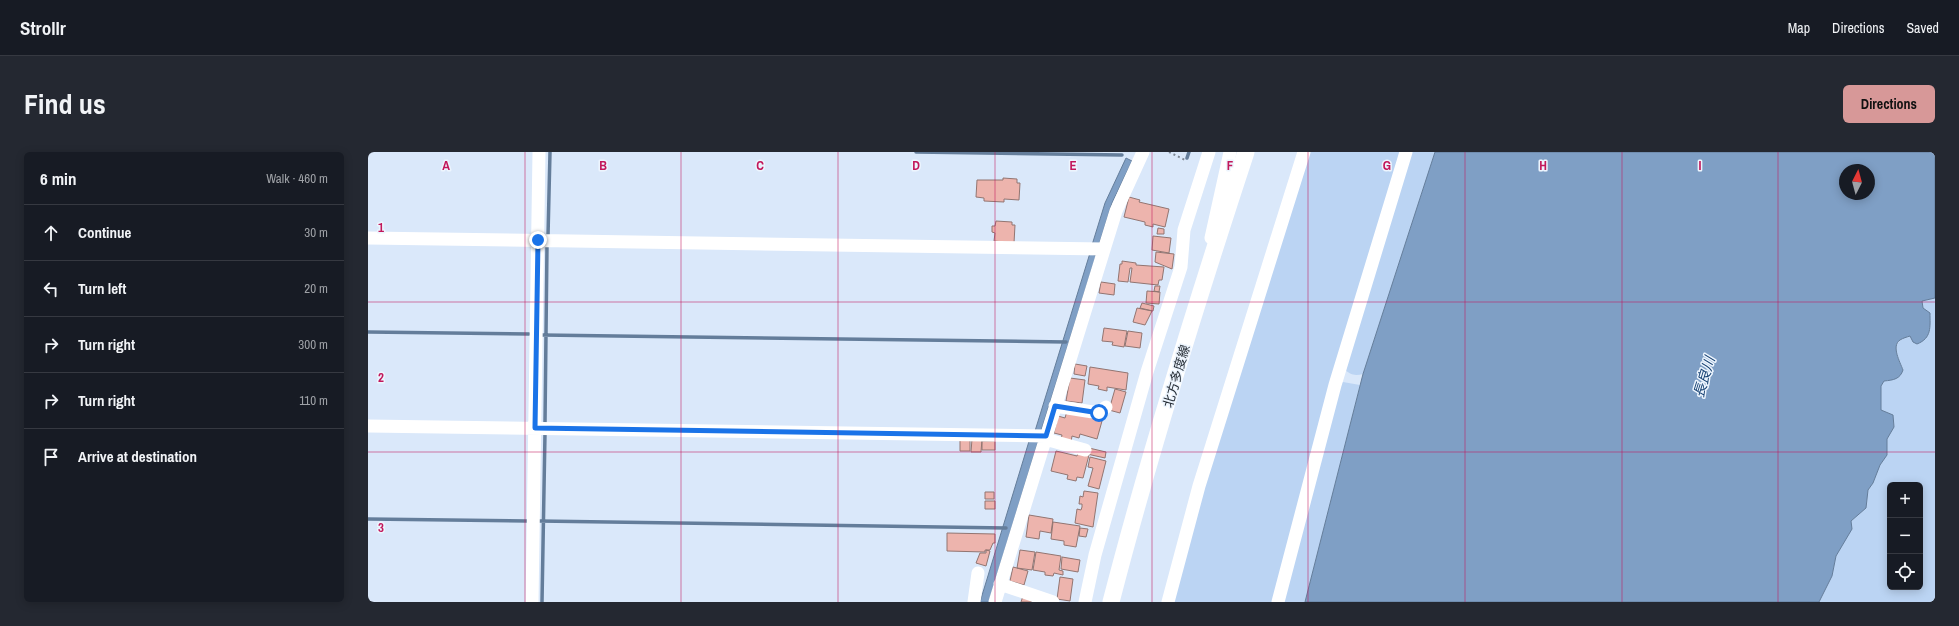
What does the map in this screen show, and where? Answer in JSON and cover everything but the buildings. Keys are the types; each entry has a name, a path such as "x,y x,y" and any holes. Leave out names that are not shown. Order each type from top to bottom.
{"main road":[{"name":"北方多度線","path":"1111,602 1124,552 1206,275 1246,152"}],"street":[{"path":"532,602 539,152"},
{"path":"995,602 1116,211 1143,152"},
{"path":"1085,602 1101,532 1147,372 1181,267 1184,230 1209,152"},
{"path":"1206,275 1211,237 1230,152"},
{"path":"1168,602 1199,486 1304,152"},
{"path":"1278,602 1335,385 1406,152"},
{"path":"368,238 1104,249"},
{"path":"1055,406 1099,413 1106,407"},
{"path":"368,426 1045,437 1086,450"},
{"path":"974,602 978,573"},
{"path":"1000,584 1053,602"}],"path":[{"path":"1169,152 1185,160"}],"shaded area":[{"path":"1308,152 1402,152 1274,602 1173,602 1204,487"},
{"path":"1412,152 1435,152 1363,374 1352,374 1344,368"},
{"path":"1935,298 1935,602 1819,602 1832,576 1836,556 1843,544 1851,521 1866,508 1868,490 1873,483 1880,465 1887,455 1887,439 1894,427 1893,415 1881,410 1881,386 1884,381 1891,380 1903,370 1898,359 1896,350 1897,346 1902,339 1910,336 1923,308 1922,300"},
{"path":"1343,382 1360,385 1305,602 1284,602 1339,384"}],"water":[{"name":"長良川","path":"1435,152 1935,152 1935,298 1922,301 1923,308 1930,313 1929,332 1922,342 1917,344 1913,342 1910,336 1901,339 1897,343 1896,350 1903,370 1902,373 1894,379 1884,381 1881,386 1881,410 1893,415 1894,427 1887,439 1887,455 1880,465 1873,483 1868,490 1866,508 1851,521 1852,529 1836,556 1832,576 1819,602 1305,602 1363,374"},
{"path":"1126,158 1132,161 1112,203 1099,245 1092,245 1105,203"},
{"path":"1090,253 1096,256 1041,431 1035,431"},
{"path":"1030,438 1038,442 989,602 980,602"}],"waterway":[{"path":"548,236 550,152"},
{"path":"916,152 1122,155"},
{"path":"1187,158 1189,152"},
{"path":"545,423 547,245"},
{"path":"368,332 529,334"},
{"path":"542,335 1066,342"},
{"path":"542,602 545,433"},
{"path":"368,519 527,521"},
{"path":"539,521 1006,528"}],"route":[{"path":"538,240 535,428 1046,436 1055,406 1099,413"}]}
